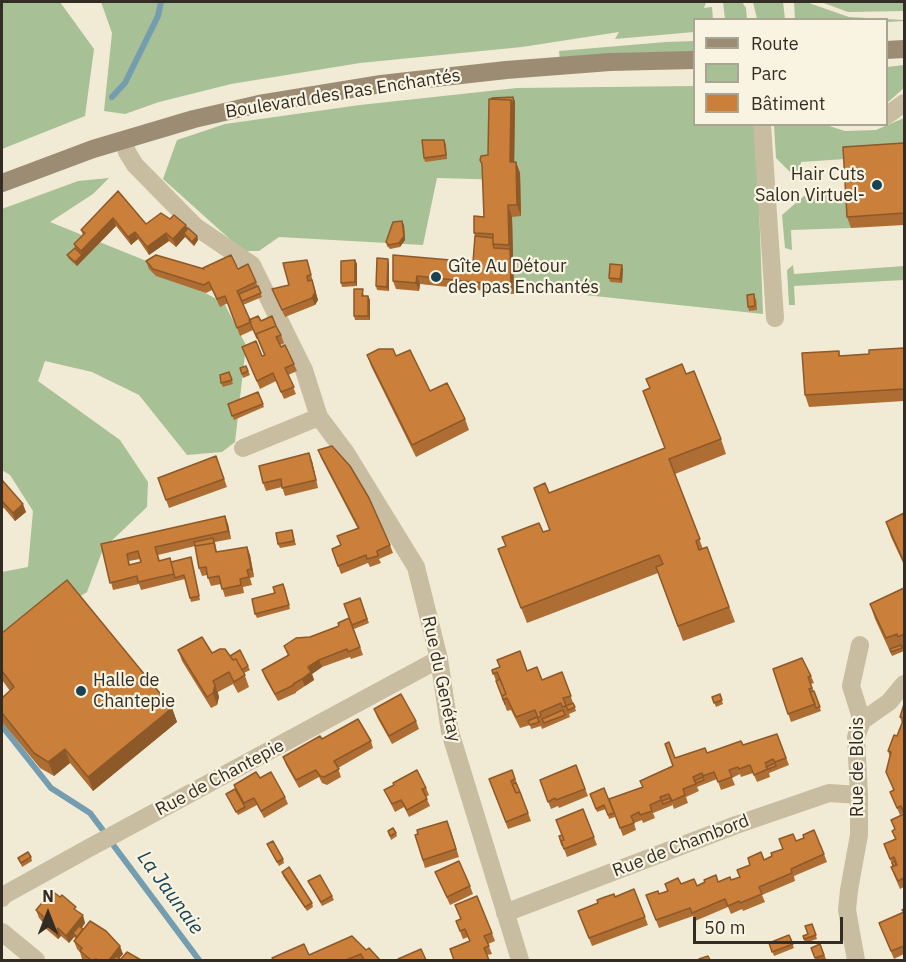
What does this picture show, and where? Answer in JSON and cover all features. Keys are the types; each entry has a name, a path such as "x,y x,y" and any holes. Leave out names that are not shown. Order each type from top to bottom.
{"main road":[{"path":"888,50 904,49"},
{"name":"Boulevard des Pas Enchantés","path":"2,183 64,159 124,140 194,119 259,104 381,84 506,70 610,62 693,60"}],"street":[{"path":"888,115 904,103"},
{"path":"762,126 775,318"},
{"name":"Rue du Genétay","path":"124,140 127,152 135,165 196,227 252,265 304,370 319,417 346,453 416,567 439,659 450,732 520,960"},
{"path":"243,448 319,417"},
{"name":"Rue de Blois","path":"856,960 847,910 859,835 860,795 856,737 862,721 851,686 860,645"},
{"name":"Rue de Chantepie","path":"2,898 439,659"},
{"path":"862,721 889,702 904,684"},
{"name":"Rue de Chambord","path":"505,913 725,829 829,793 860,795"},
{"path":"2,932 36,960"}],"green space":[{"path":"2,2 60,2 94,49 85,116 2,149"},
{"path":"101,2 706,2 704,8 712,7 713,18 693,18 693,32 615,39 619,32 522,47 360,63 231,84 159,102 125,114 104,111 112,33"},
{"path":"723,2 742,2 746,8 747,18 725,18"},
{"path":"753,2 783,2 785,18 757,18"},
{"path":"794,2 806,2 849,17 867,18 795,18"},
{"path":"821,2 904,2 904,11 848,12"},
{"path":"888,19 904,20 888,22"},
{"path":"693,41 693,53 560,60 559,51"},
{"path":"904,65 904,88 888,102 888,67"},
{"path":"693,86 693,126 756,126 763,314 510,287 510,180 437,178 423,245 279,237 259,251 243,251 163,179 177,140 225,124 360,105 517,88"},
{"path":"904,118 904,155 801,162 800,176 795,177 776,158 774,126 829,126 845,131 876,130"},
{"path":"109,178 93,194 50,222 144,260 224,303 246,345 235,442 222,452 187,455 139,395 92,372 45,361 38,381 120,440 148,482 147,507 103,549 87,592 19,635 2,631 2,572 28,567 33,511 10,475 2,470 2,209 78,181"},
{"path":"849,194 851,228 791,230 792,250 785,248 782,215 804,196"},
{"path":"793,265 794,274 904,266 904,280 794,286 795,305 789,305 787,270"}],"building":[{"path":"513,97 514,108 511,100 492,99 492,98"},
{"path":"489,99 511,100 510,162 516,162 517,205 508,205 509,245 493,244 493,234 474,233 474,216 484,217 480,160 481,156 488,155"},
{"path":"422,140 444,140 446,155 424,158"},
{"path":"904,143 904,213 847,217 843,147"},
{"path":"118,191 146,224 161,213 170,219 174,215 186,225 173,239 166,233 147,247 135,232 128,237 113,218 81,251 74,244 85,233 81,230"},
{"path":"402,221 404,236 399,243 389,245 386,242 393,222"},
{"path":"188,228 197,236 192,242 184,233"},
{"path":"475,236 493,238 494,248 510,249 511,286 417,276 416,283 393,281 393,255 473,262"},
{"path":"75,248 82,255 75,262 67,255"},
{"path":"156,255 204,269 231,255 238,269 248,264 256,282 237,291 251,322 237,328 225,296 217,299 209,282 204,285 153,269 146,261"},
{"path":"377,258 388,259 387,287 376,286"},
{"path":"307,260 311,275 307,276 308,281 312,280 315,292 312,298 282,310 272,289 289,285 283,263"},
{"path":"355,260 355,282 341,283 341,261"},
{"path":"610,264 622,265 620,279 609,278"},
{"path":"258,286 261,293 242,301 239,294"},
{"path":"354,289 363,289 362,296 368,296 368,316 354,316"},
{"path":"754,294 755,306 748,307 747,295"},
{"path":"258,316 261,321 272,316 276,326 256,334 257,338 249,320"},
{"path":"276,326 281,335 276,337 281,347 285,345 294,364 285,368 294,387 281,392 273,373 257,381 242,347 256,341 262,356 265,355 256,334"},
{"path":"904,348 904,389 805,395 802,353 839,351 839,356 869,354 869,350"},
{"path":"379,349 393,349 396,356 410,350 430,391 447,383 465,419 412,445 367,355"},
{"path":"682,364 686,374 694,371 721,439 669,459 700,539 696,541 699,550 707,547 729,607 678,626 656,567 663,564 659,555 521,608 498,549 506,546 502,537 539,523 543,532 550,530 534,488 545,483 549,493 665,448 643,391 650,388 646,379"},
{"path":"246,366 248,371 242,374 240,368"},
{"path":"229,372 232,380 221,383 220,375"},
{"path":"258,392 263,404 232,416 228,404"},
{"path":"332,446 350,466 369,498 390,545 377,551 378,556 367,559 366,555 338,566 332,549 341,545 337,536 359,528 318,450"},
{"path":"309,453 316,480 282,488 281,479 263,483 259,466"},
{"path":"216,456 224,479 166,500 158,478"},
{"path":"2,480 23,504 13,513 2,501"},
{"path":"904,513 904,562 886,522"},
{"path":"225,516 228,531 155,547 159,561 170,558 174,574 138,582 137,576 110,583 101,544","holes":["138,551 141,562 129,565 127,554"]},
{"path":"292,530 294,541 278,544 276,533"},
{"path":"213,538 215,547 214,543 195,546 194,542"},
{"path":"214,543 216,552 247,547 251,569 247,570 249,577 240,579 241,585 222,589 219,576 208,578 206,567 199,568 195,546"},
{"path":"191,557 199,596 190,598 184,575 175,578 171,562"},
{"name":"Halle de Chantepie","path":"67,580 172,708 88,777 65,749 48,762 34,753 2,713 2,698 14,687 2,671 2,633"},
{"path":"283,584 289,605 255,614 252,599 275,593 273,587"},
{"path":"904,588 904,634 886,638 870,604"},
{"path":"360,598 367,619 352,625 344,604"},
{"path":"349,618 360,647 348,652 347,649 319,660 308,667 311,672 302,679 275,694 262,670 289,655 284,646 296,638 310,637 339,626 338,623"},
{"path":"202,637 212,653 225,649 233,660 236,659 245,675 234,682 229,672 213,681 215,685 213,693 207,697 178,650"},
{"path":"901,645 902,648 891,652 890,649"},
{"path":"240,650 248,666 242,670 236,659 233,660 230,656"},
{"path":"520,651 527,671 537,667 542,680 562,672 571,696 563,698 566,706 562,707 561,703 540,712 541,716 538,718 535,710 516,717 507,698 503,700 502,696 506,694 497,672 493,674 492,670 500,667 497,660"},
{"path":"802,658 811,676 808,677 812,688 809,689 815,704 788,714 773,669"},
{"path":"500,679 506,694 502,696 505,704 496,681"},
{"path":"814,691 820,707 816,708 810,692"},
{"path":"401,694 416,721 389,736 374,709"},
{"path":"720,694 722,700 714,703 712,697"},
{"path":"573,703 575,707 568,710 566,706"},
{"path":"904,704 904,718 900,717"},
{"path":"563,710 565,715 544,723 542,719"},
{"path":"537,717 539,722 530,725 528,721"},
{"path":"904,718 904,813 901,806 897,808 890,792 894,790 886,772 891,752 888,751"},
{"path":"358,719 371,741 334,761 339,769 324,777 320,776 316,770 296,780 283,757 320,736 322,739"},
{"path":"777,734 786,758 775,762 773,759 765,763 768,769 754,775 750,765 739,769 738,767 729,770 732,777 718,782 714,772 703,776 702,773 693,777 696,784 683,789 685,795 672,801 669,794 660,797 661,800 650,805 652,811 640,815 639,812 631,816 634,823 620,828 609,799 643,787 640,781 673,766 665,744 669,742 675,758 705,748 707,753 741,741 743,745"},
{"path":"775,763 776,766 763,771 768,769 766,767"},
{"path":"576,765 585,789 548,802 540,780"},
{"path":"417,770 426,788 422,789 427,799 407,810 401,800 392,804 384,790"},
{"path":"512,770 515,779 511,781 516,793 520,792 528,813 506,822 489,779"},
{"path":"256,772 260,778 271,772 285,797 261,811 254,798 244,803 234,785"},
{"path":"703,777 704,780 696,783 694,781"},
{"path":"516,783 520,792 516,793 512,784"},
{"path":"604,788 614,813 608,815 604,805 596,809 590,794"},
{"path":"235,789 245,807 236,812 226,794"},
{"path":"670,798 671,801 663,804 662,801"},
{"path":"583,809 594,837 564,849 561,841 564,840 556,820"},
{"path":"904,814 904,878 898,881 891,867 897,865 894,857 890,859 884,844 896,839 892,831 895,829 891,820"},
{"path":"447,821 456,849 423,860 415,835 418,834 417,830"},
{"path":"393,828 396,833 390,836 388,831"},
{"path":"814,830 824,854 791,869 792,873 759,887 762,894 728,906 725,899 692,913 690,908 656,920 646,895 668,891 665,884 678,878 681,884 694,879 697,886 716,875 718,882 730,877 731,880 740,877 737,870 750,865 748,858 761,852 764,860 772,856 771,853 783,849 779,839 793,834 796,841"},
{"path":"273,841 283,859 277,862 267,844"},
{"path":"28,852 31,857 21,863 18,858"},
{"path":"459,861 470,886 447,897 435,872"},
{"path":"289,867 312,903 305,907 282,872"},
{"path":"320,875 332,896 321,902 308,881"},
{"path":"634,889 645,917 589,938 578,911 598,903 597,900 614,894 615,897"},
{"path":"52,891 60,897 62,895 76,907 74,909 83,915 66,936 58,928 55,932 42,920 45,918 36,910"},
{"path":"477,896 492,933 484,936 489,946 484,948 489,960 454,960 450,949 470,941 465,929 460,931 456,921 461,919 455,905"},
{"path":"904,912 904,946 891,951 879,923"},
{"path":"90,921 106,931 120,946 109,960 91,960 80,951 82,948 74,941"},
{"path":"812,924 816,935 804,939 803,936 808,934 805,926"},
{"path":"79,926 83,929 77,937 73,933"},
{"path":"789,935 793,944 772,952 769,943"},
{"path":"352,936 366,950 369,948 380,960 364,960 361,954 346,960 274,960 272,958 304,944 309,955"},
{"path":"820,944 824,955 815,958 811,948"},
{"path":"421,949 426,960 398,959"},
{"path":"127,952 141,960 120,960"},
{"path":"708,956 710,960 699,959"}],"waterway":[{"name":"La Jaunaie","path":"112,97 125,83 158,16 161,2"},
{"name":"La Jaunaie","path":"2,726 51,788 90,813 102,829"},
{"name":"La Jaunaie","path":"114,846 199,960"}],"place":[{"name":"Hair Cuts Salon Virtuel-","path":"877,185"},
{"name":"Gîte Au Détour des pas Enchantés","path":"436,277"},
{"name":"Halle de Chantepie","path":"81,691"}]}
